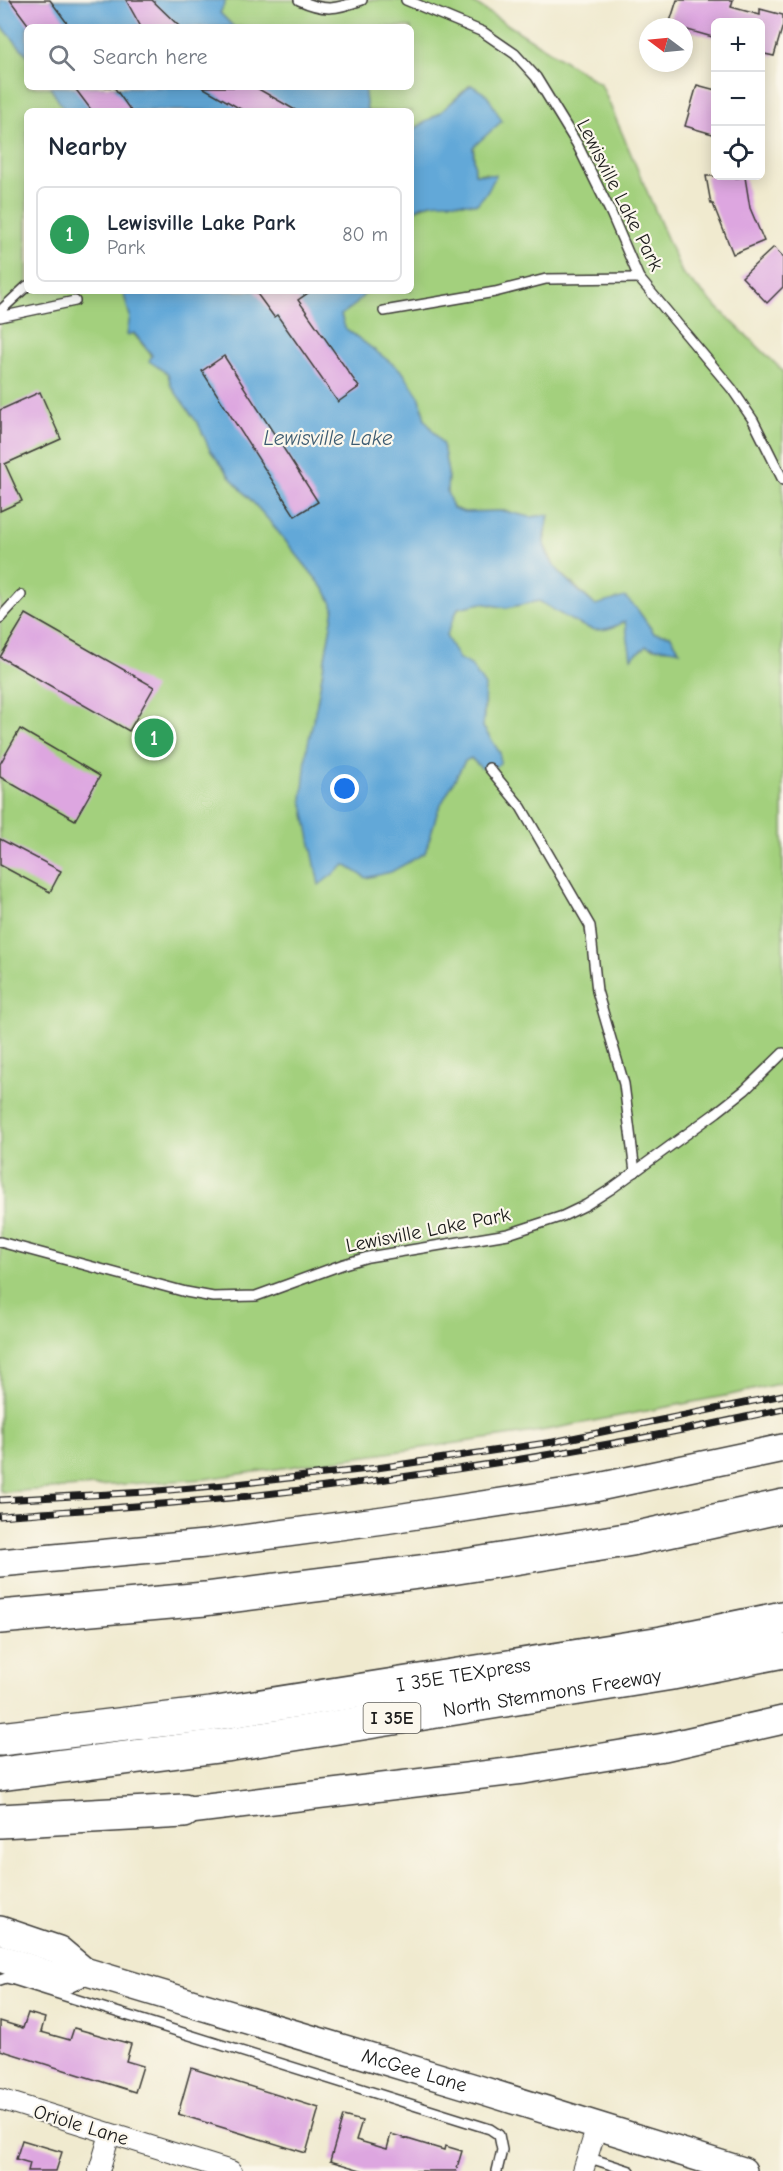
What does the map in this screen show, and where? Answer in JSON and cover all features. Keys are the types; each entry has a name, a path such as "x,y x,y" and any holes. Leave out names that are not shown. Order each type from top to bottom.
{"highway":[{"path":"0,1617 216,1598 451,1568 632,1539 783,1506"},
{"name":"I 35E TEXpress","path":"0,1739 211,1714 662,1643 783,1617"},
{"name":"North Stemmons Freeway","path":"0,1774 238,1743 672,1673 783,1651"},
{"path":"0,1821 184,1811"}],"main road":[{"path":"0,1563 205,1544 384,1520 594,1488 783,1448"},
{"path":"0,1836 184,1811 524,1770 664,1747 783,1720"},
{"name":"McGee Lane","path":"0,1930 59,1950 84,1971 743,2171"},
{"name":"McGee Lane","path":"0,1958 64,1980 84,1971"}],"street":[{"name":"Oriole Lane","path":"0,2099 223,2170"},
{"path":"585,2164 597,2126"},
{"path":"99,2171 110,2134"}],"lane":[{"path":"299,0 327,8 342,8 362,0"},
{"name":"Lewisville Lake Park","path":"406,0 483,32 515,54 536,77 577,144 611,213 639,278 732,389 753,420 783,480"},
{"path":"384,311 495,292 546,279 639,278"},
{"path":"0,311 24,289"},
{"path":"0,317 75,301"},
{"path":"0,618 21,595"},
{"path":"489,768 521,807 590,926 597,992 624,1084 634,1172"},
{"name":"Lewisville Lake Park","path":"0,1242 186,1292 213,1297 256,1296 368,1257 507,1234 536,1226 586,1204 746,1090 783,1053"},
{"path":"0,1980 6,1978 14,1980 489,2129 499,2135 502,2150 497,2171"},
{"path":"585,2164 630,2171"}],"green space":[{"path":"226,0 469,0 601,84 682,273 783,371 783,1383 541,1431 205,1479 4,1492 0,1491 0,24 24,52 24,90 52,90 63,108 24,108 24,294 124,294 130,316 128,335 133,333 152,356 150,361 168,374 171,386 199,425 210,450 326,591 334,608 317,703 311,839 319,884 345,865 425,853 438,810 465,761 470,758 482,768 494,768 500,753 483,727 485,703 471,665 459,660 446,636 458,608 482,603 506,608 539,601 573,621 614,627 625,621 645,645 679,650 670,635 654,633 637,609 595,605 555,567 544,544 549,515 530,517 504,511 464,512 453,508 447,492 448,473 443,445 425,420 420,398 402,371 345,328 341,315 356,304 364,294 414,294 414,210 437,201 477,204 486,173 475,174 470,85 440,113 414,129 414,108 367,108 364,90 414,90 414,24 231,24 220,13"}],"water":[{"path":"0,0 226,0 220,13 231,24 24,24 24,52 0,24"},
{"path":"471,85 487,95 502,121 473,147 475,174 496,175 488,191 477,204 432,203 423,205 414,211 414,129 440,113"},
{"path":"52,90 364,90 367,108 63,108"},
{"name":"Lewisville Lake","path":"124,294 364,294 356,304 341,315 345,328 402,371 420,398 425,420 443,445 448,473 447,492 453,508 464,512 504,511 530,517 549,515 544,543 546,552 564,577 595,605 625,597 637,609 654,633 670,635 680,651 646,646 631,658 625,621 609,628 592,629 576,623 539,601 506,608 482,603 458,608 446,636 459,659 471,665 485,686 483,727 500,753 500,763 494,768 481,768 471,758 465,761 438,810 425,853 391,872 366,878 345,865 319,885 302,799 307,748 334,608 326,591 210,450 199,425 171,386 168,374 149,361 152,355 134,333 127,335 130,316"}],"building":[{"path":"10,0 50,0 68,24 28,24"},
{"path":"126,0 152,0 177,24 139,24"},
{"path":"677,0 733,0 731,7 760,15 760,9 783,15 783,25 774,56 765,54 765,18 711,18 711,37 693,32 693,18 671,18"},
{"path":"697,85 711,89 711,134 685,126"},
{"path":"76,90 116,90 129,108 90,108"},
{"path":"207,90 260,90 292,108 239,108"},
{"path":"706,176 711,176 711,180 745,180 750,208 764,241 733,254 713,204 711,204"},
{"path":"774,247 783,257 783,287 767,303 742,277"},
{"path":"257,294 307,294 298,300 359,387 338,402 277,315 274,317"},
{"path":"224,356 318,502 295,516 202,371"},
{"path":"40,392 61,439 5,464 22,501 0,511 0,410"},
{"path":"26,614 154,687 129,731 0,657"},
{"path":"20,729 100,776 75,820 0,777 0,764"},
{"path":"0,839 61,871 50,892 0,865"},
{"path":"28,2013 45,2018 41,2032 70,2040 74,2028 131,2044 126,2061 143,2066 135,2092 0,2050 0,2021 23,2028"},
{"path":"191,2068 319,2108 306,2153 178,2114"},
{"path":"343,2116 362,2121 356,2140 387,2149 391,2134 444,2150 445,2146 462,2151 456,2171 364,2171 330,2161"},
{"path":"22,2140 62,2152 56,2171 28,2171 30,2163 16,2159"}],"railway":[{"path":"0,1500 147,1492 377,1468 553,1442 783,1395"},
{"path":"0,1516 210,1500 445,1471 648,1437 783,1409"}],"place":[{"name":"Lewisville Lake Park","path":"154,738"}]}
